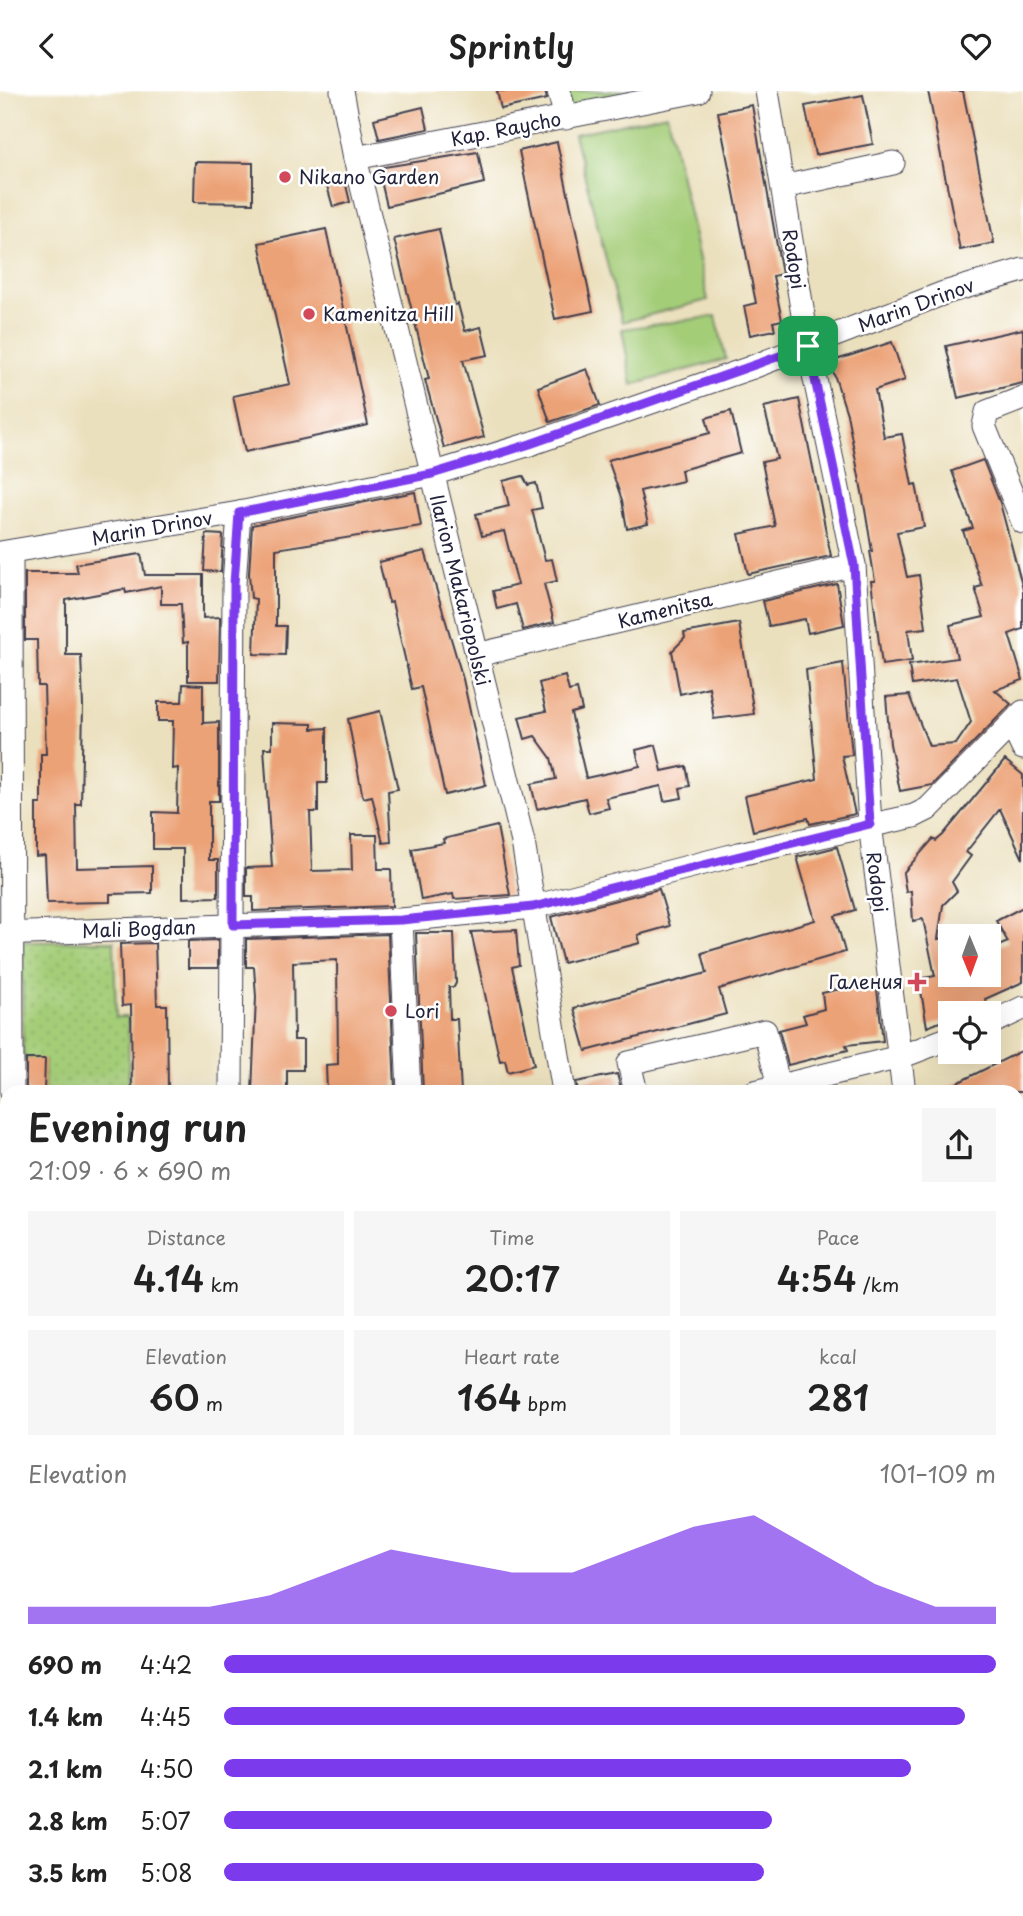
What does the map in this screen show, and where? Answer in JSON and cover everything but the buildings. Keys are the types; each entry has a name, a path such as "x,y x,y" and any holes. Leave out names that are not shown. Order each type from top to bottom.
{"street":[{"name":"Ilarion Makariopolski","path":"342,91 355,158 523,842 563,1085"},
{"path":"559,91 566,118"},
{"name":"Kap. Raycho","path":"355,158 698,91"},
{"name":"Rodopi","path":"767,91 808,346 854,565 870,824 903,1085"},
{"path":"783,187 893,163"},
{"name":"Marin Drinov","path":"6,553 239,513 432,474 530,444 808,346 944,293 1023,270"},
{"path":"1023,398 987,412 984,426 1023,522"},
{"path":"231,1085 234,584 239,513"},
{"path":"6,553 6,934 12,1085"},
{"name":"Kamenitsa","path":"477,655 854,565"},
{"path":"1017,719 1023,748"},
{"name":"Mali Bogdan","path":"6,934 401,920 533,907 870,824 914,816 928,809 1017,719"},
{"path":"401,920 409,1085"},
{"path":"1001,1018 1023,1008"},
{"path":"634,1085 629,1063 765,1031 779,1085"},
{"path":"783,1085 900,1057 938,1043"}],"green space":[{"path":"566,91 638,91 570,109"},
{"path":"667,114 708,300 622,322 574,134"},
{"path":"716,316 726,359 632,385 622,329"},
{"path":"114,941 116,1017 128,1017 129,1085 44,1085 45,1060 23,1059 22,942"}],"place":[{"name":"Nikano Garden","path":"285,177"},
{"name":"Kamenitza Hill","path":"309,314"},
{"name":"Галения","path":"917,982"},
{"name":"Lori","path":"391,1011"}],"route":[{"path":"808,346 854,565 870,824 739,854 533,907 401,920 233,925 234,584 239,513 432,474 530,444 808,346"}]}
